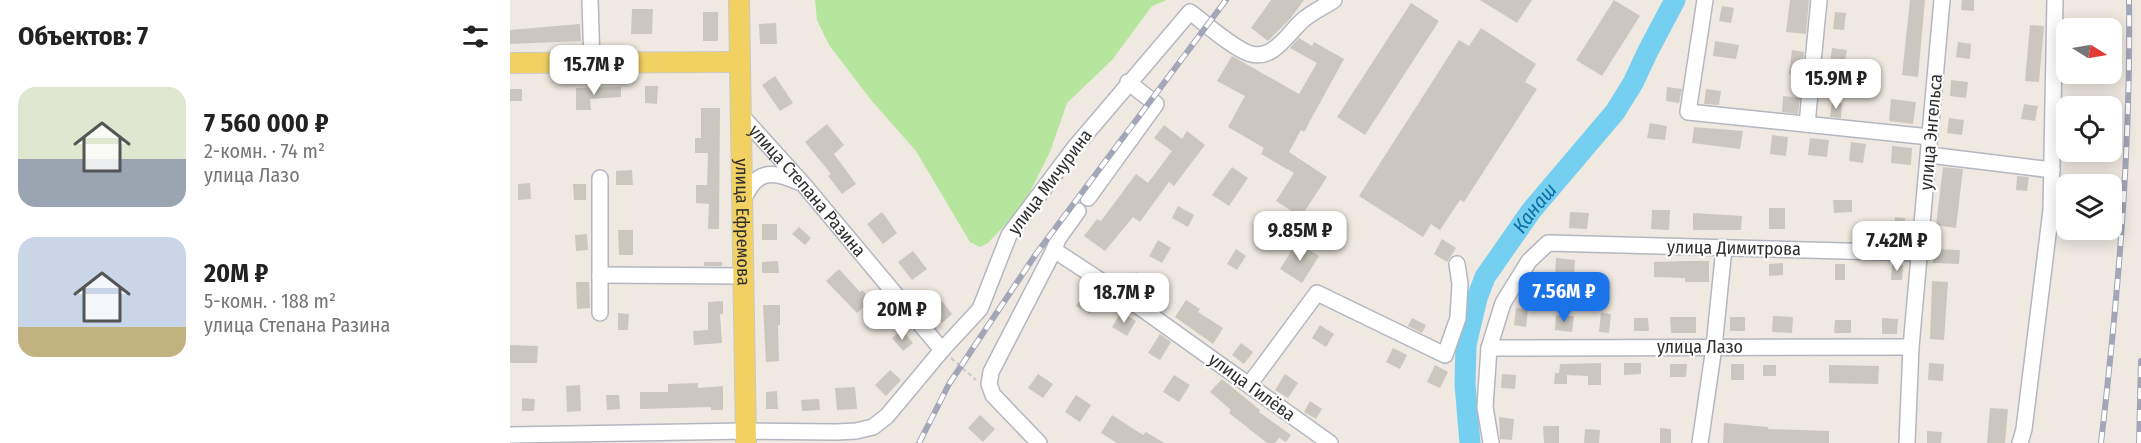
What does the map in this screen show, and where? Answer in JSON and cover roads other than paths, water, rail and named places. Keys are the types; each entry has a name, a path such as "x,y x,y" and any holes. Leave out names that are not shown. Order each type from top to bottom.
{"main road":[{"name":"улица Ефремова","path":"739,0 746,437"},
{"path":"510,63 739,62"}],"street":[{"path":"590,0 592,63"},
{"name":"улица Мичурина","path":"510,435 746,437 856,431 873,427 887,416 980,309 1009,235 1075,147 1128,82 1190,12 1241,50 1252,55 1265,54 1277,47 1303,20 1334,0"},
{"path":"1705,0 1688,112 1930,137"},
{"path":"1807,124 1820,0"},
{"name":"улица Энгельса","path":"1907,443 1911,347 1942,0"},
{"path":"2020,443 2051,210 2055,0"},
{"path":"1088,198 1156,104 1128,82"},
{"name":"улица Степана Разина","path":"740,114 804,185 942,350"},
{"path":"1929,155 2052,170"},
{"path":"743,201 755,180 764,175 786,176 804,185"},
{"path":"600,178 600,313"},
{"path":"1038,443 993,395 990,384 991,372 1058,239 1078,211"},
{"name":"улица Димитрова","path":"1489,348 1503,303 1528,261 1548,243 1920,253"},
{"path":"1700,443 1714,347 1724,248"},
{"name":"улица Гилёва","path":"1054,250 1124,296 1330,443"},
{"path":"1249,385 1317,293 1445,355 1458,318 1460,285 1457,264"},
{"path":"600,275 744,276"},
{"name":"улица Лазо","path":"1489,348 1911,347"},
{"path":"1489,348 1485,407 1491,443"}],"waterway":[{"name":"Канаш","path":"1470,443 1465,384 1466,345 1477,298 1485,277 1531,211 1615,112 1633,83 1675,0"}],"railway":[{"path":"919,443 949,384 1036,254 1226,0"},
{"path":"2101,443 2113,333 2126,166 2129,0"},
{"path":"2139,443 2141,361"}]}
